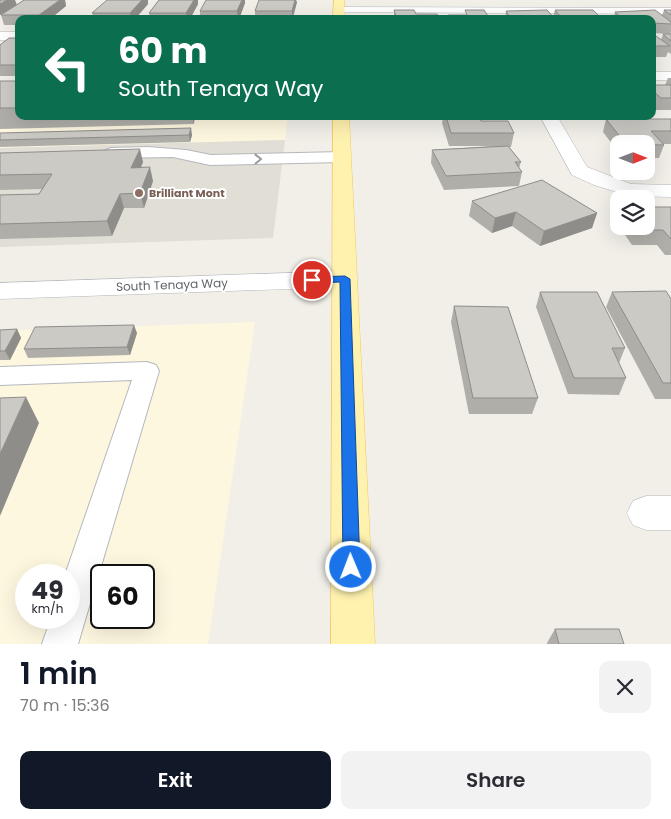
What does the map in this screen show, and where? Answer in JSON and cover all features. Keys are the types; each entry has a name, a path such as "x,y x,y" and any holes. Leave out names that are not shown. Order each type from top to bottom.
{"main road":[{"path":"341,120 353,644"}],"street":[{"path":"466,0 473,10"},
{"path":"339,10 671,10"},
{"path":"0,36 15,36"},
{"path":"656,76 671,76"},
{"path":"550,120 580,171 601,181 630,190 671,191"},
{"name":"South Tenaya Way","path":"0,290 345,279"}],"lane":[{"path":"95,153 142,152 195,155 210,160 342,157"},
{"path":"0,376 147,370 80,579"},
{"path":"60,644 64,629"}],"shaded area":[{"path":"0,86 15,110 15,120 288,120 285,140 0,148"},
{"name":"Brilliant Mont","path":"285,140 273,238 0,247 0,148"},
{"path":"255,322 208,644 0,644 0,331"}],"building":[{"path":"24,0 60,0 39,15 1,15"},
{"path":"107,0 142,0 130,13 92,13"},
{"path":"159,0 194,0 186,13 149,13"},
{"path":"206,0 242,0 237,11 200,11"},
{"path":"259,0 295,0 292,11 255,11"},
{"path":"394,10 414,10 416,14 438,15 396,15"},
{"path":"465,10 484,10 487,15 467,15"},
{"path":"547,10 551,15 508,15 506,11"},
{"path":"555,10 593,10 598,15 559,15"},
{"path":"655,10 671,22 671,24 656,23 656,15 618,15 615,12"},
{"path":"664,10 671,10 671,15"},
{"path":"663,34 671,34 671,41"},
{"path":"656,36 670,46 656,46"},
{"path":"9,38 15,38 15,65 0,65 0,45"},
{"path":"0,81 15,81 15,108 0,108"},
{"path":"656,85 671,85 671,98 661,98 656,94"},
{"path":"671,119 671,131 651,131 655,135 619,135 607,120"},
{"path":"447,120 508,121 514,133 451,133"},
{"path":"191,128 189,135 0,140 0,133"},
{"path":"655,135 664,145 655,145"},
{"path":"508,146 521,162 515,162 522,172 446,176 432,150"},
{"path":"140,149 131,168 150,167 140,193 120,194 107,221 0,224 0,195 39,194 52,174 0,175 0,153"},
{"path":"542,180 597,213 544,231 516,212 495,218 472,201"},
{"path":"655,207 671,207 671,239 663,230 655,230"},
{"path":"666,291 671,299 671,383 663,383 612,292"},
{"path":"540,292 597,292 625,348 612,348 626,378 574,378"},
{"path":"454,306 508,307 538,398 473,398"},
{"path":"134,325 127,347 24,349 35,327"},
{"path":"17,329 5,351 0,351 0,330"},
{"path":"26,397 0,454 0,398"},
{"path":"555,629 619,629 624,644 559,644"}],"place":[{"name":"Brilliant Mont","path":"139,193"}],"route":[{"path":"312,280 345,279 351,567"}]}
